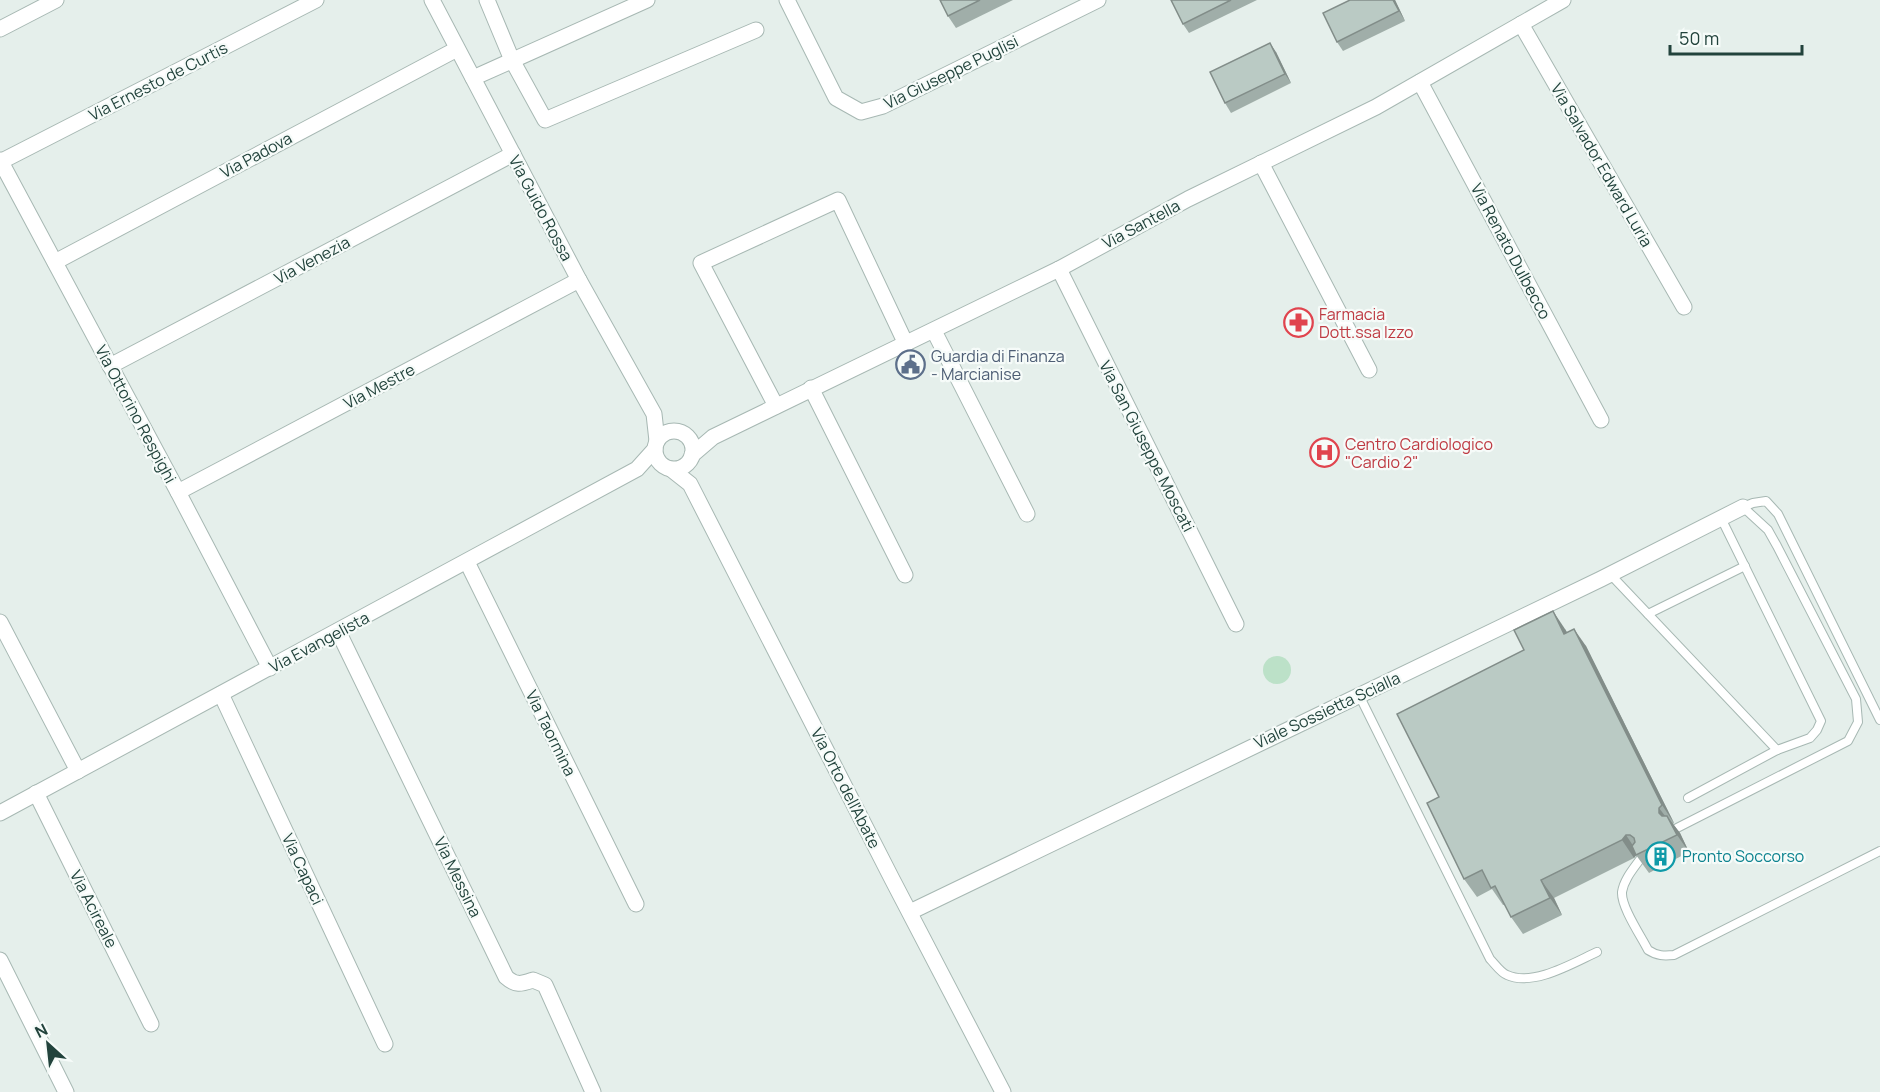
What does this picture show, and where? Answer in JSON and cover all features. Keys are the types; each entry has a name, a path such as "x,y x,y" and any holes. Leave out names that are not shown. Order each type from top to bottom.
{"street":[{"path":"0,29 56,0"},
{"name":"Via Ernesto de Curtis","path":"0,161 316,0"},
{"name":"Via Guido Rossa","path":"432,0 579,280 654,414 656,445"},
{"path":"487,0 512,60 545,120 756,30"},
{"path":"473,78 647,0"},
{"name":"Via Giuseppe Puglisi","path":"787,0 836,98 861,112 883,106 1098,0"},
{"name":"Via Santella","path":"691,458 713,436 1059,269 1188,199 1376,107 1563,0"},
{"name":"Via Salvador Edward Luria","path":"1521,24 1684,307"},
{"name":"Via Padova","path":"55,262 457,49"},
{"name":"Via Renato Dulbecco","path":"1420,82 1601,420"},
{"name":"Via Venezia","path":"110,366 513,154"},
{"name":"Via Ottorino Respighi","path":"0,161 270,668"},
{"path":"1261,164 1370,370"},
{"path":"776,406 701,263 838,200 906,344"},
{"name":"Via San Giuseppe Moscati","path":"1059,269 1236,624"},
{"name":"Via Mestre","path":"178,492 579,280"},
{"path":"933,331 1027,514"},
{"path":"811,388 905,575"},
{"name":"Via Guido Rossa","path":"654,414 682,433"},
{"path":"682,433 692,444 691,458 681,467 667,467 656,456 656,445 664,434 682,433"},
{"name":"Via Santella","path":"682,433 713,436"},
{"name":"Via Evangelista","path":"0,813 637,469 656,445"},
{"name":"Via Orto dell'Abate","path":"690,484 691,458"},
{"name":"Via Evangelista","path":"637,469 667,467"},
{"name":"Via Orto dell'Abate","path":"667,467 690,484 1003,1092"},
{"name":"Viale Sossietta Scialla","path":"910,912 1610,574 1743,507"},
{"name":"Via Taormina","path":"466,562 636,904"},
{"path":"0,622 78,771"},
{"name":"Via Messina","path":"338,631 506,977 519,985 533,980 545,985 593,1092"},
{"name":"Via Capaci","path":"221,694 385,1044"},
{"name":"Via Acireale","path":"36,793 151,1024"},
{"path":"0,960 66,1092"}],"lane":[{"path":"1677,828 1848,741 1858,722 1856,699 1768,530 1743,507 1766,501 1778,514 1880,720"},
{"path":"1688,798 1777,750 1810,738 1821,721 1721,518"},
{"path":"1648,614 1745,566"},
{"path":"1610,574 1777,750"},
{"path":"1359,695 1490,959 1506,975 1529,980 1561,969 1597,952"},
{"path":"1641,858 1622,892 1623,903 1648,950 1655,955 1667,956 1674,955 1880,851"}],"green space":[{"path":"1277,656 1287,660 1291,670 1287,680 1277,684 1267,680 1263,670 1267,660"}],"building":[{"path":"940,0 980,0 948,16"},
{"path":"1171,0 1231,0 1183,24"},
{"path":"1350,0 1393,0 1399,11 1337,42 1323,13"},
{"path":"1270,43 1285,74 1225,103 1210,72"},
{"path":"1553,611 1564,634 1574,629 1662,805 1659,813 1667,816 1677,835 1636,855 1632,846 1635,842 1634,838 1626,835 1622,840 1541,880 1550,898 1511,917 1495,886 1491,888 1482,870 1464,879 1427,803 1439,797 1397,714 1524,650 1514,630"}],"place":[{"name":"Farmacia Dott.ssa Izzo","path":"1298,323"},
{"name":"Guardia di Finanza - Marcianise","path":"910,365"},
{"name":"Centro Cardiologico \"Cardio 2\"","path":"1324,453"},
{"name":"Pronto Soccorso","path":"1661,856"}]}
